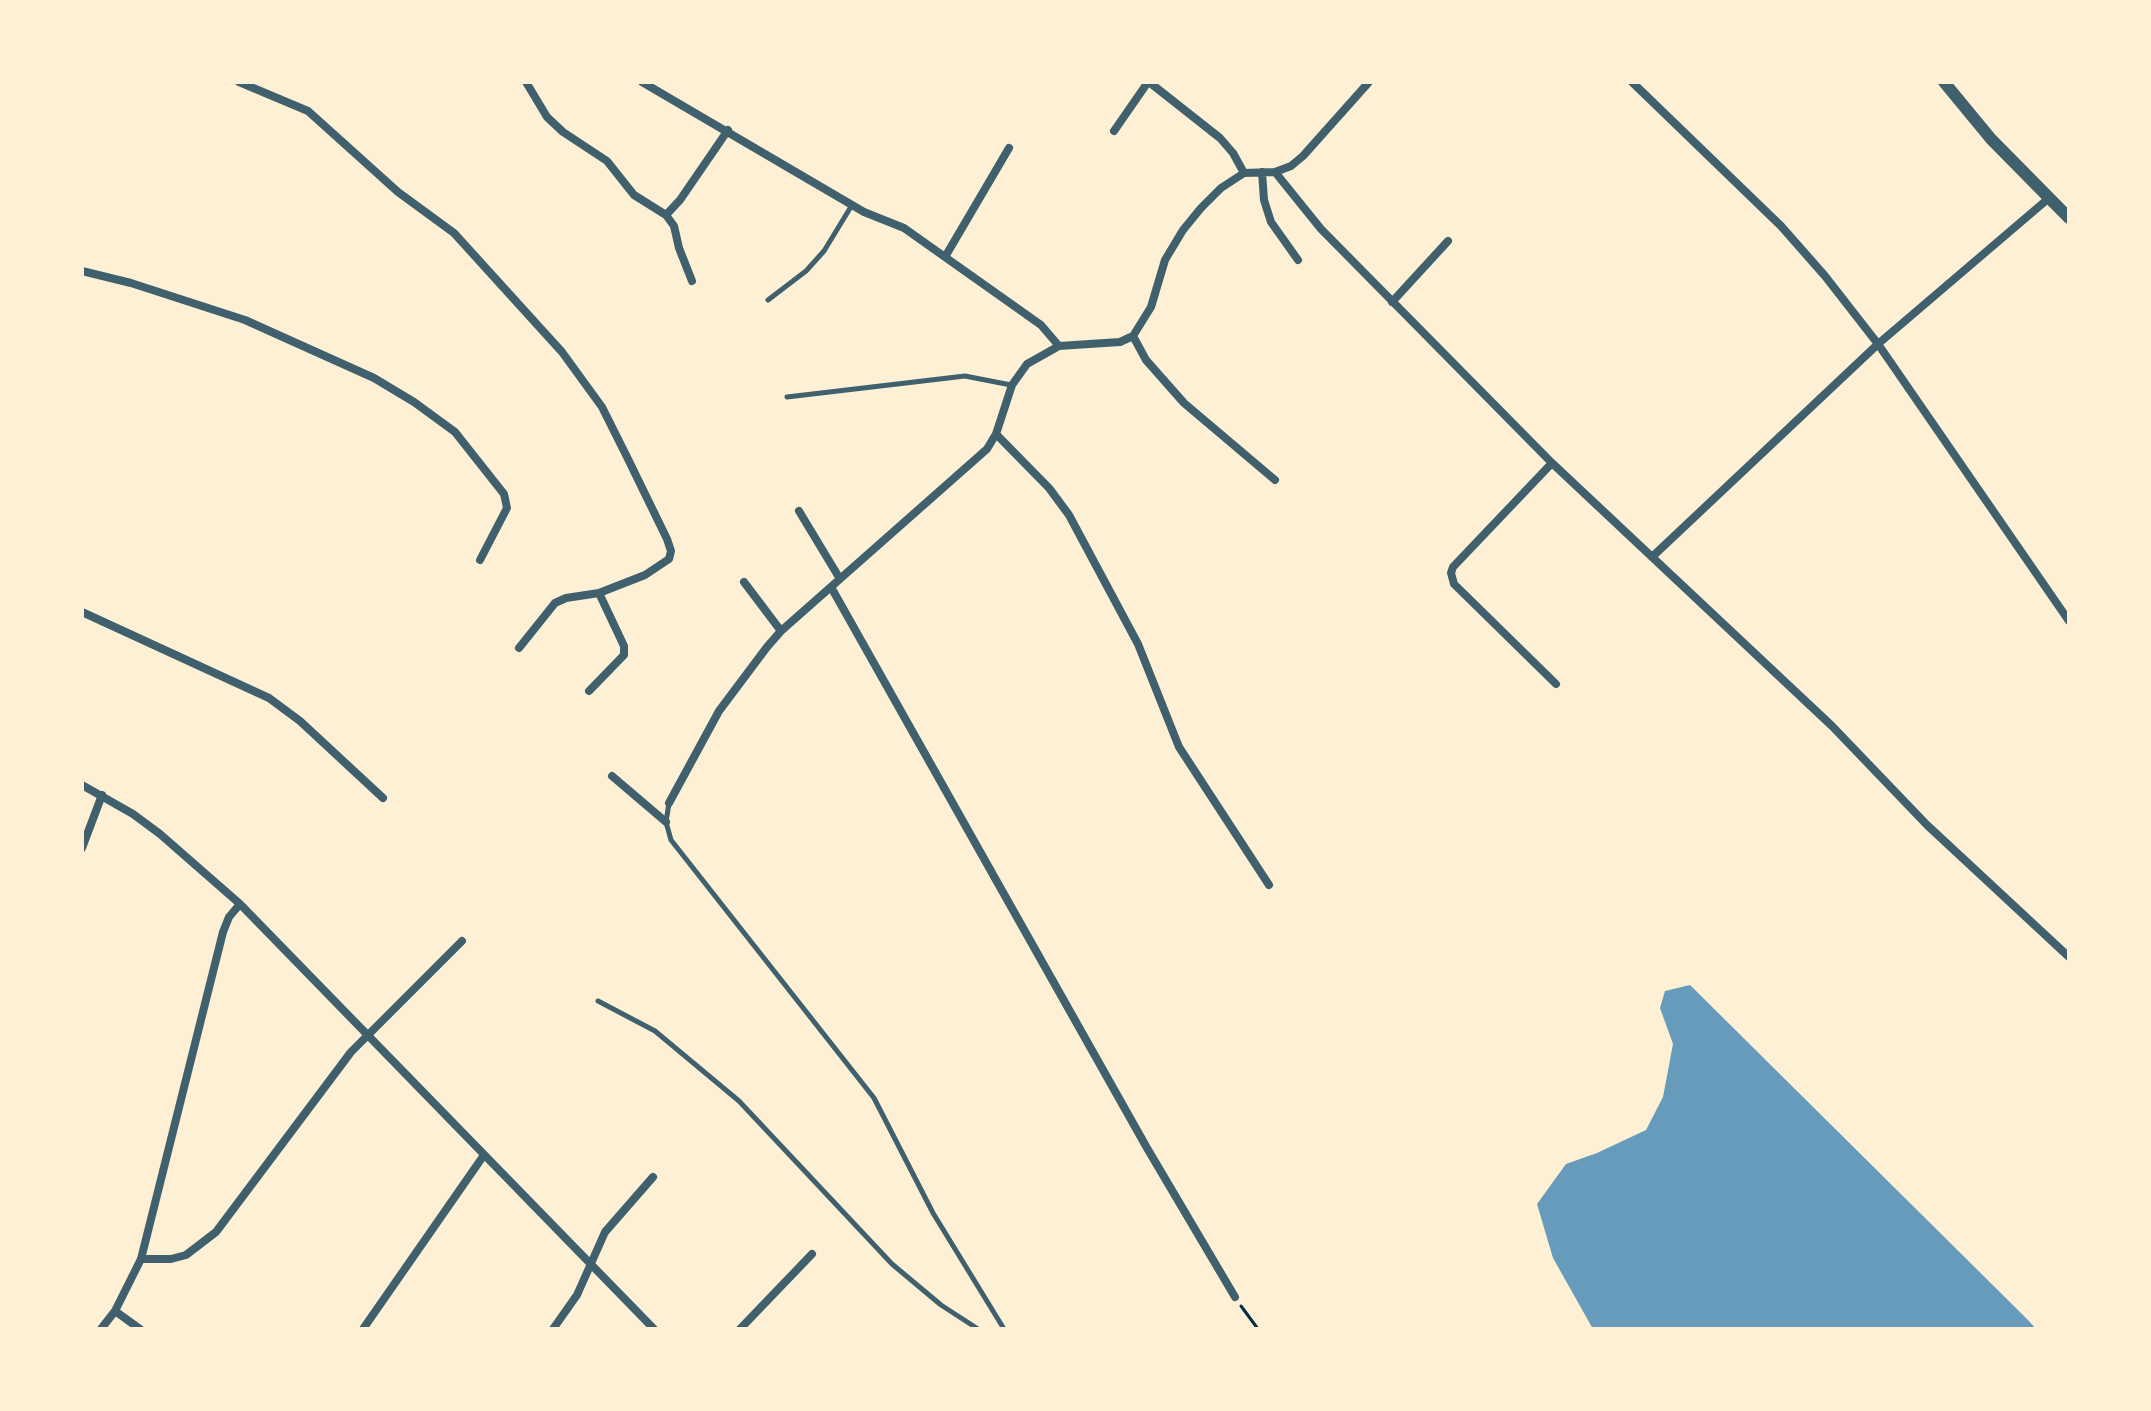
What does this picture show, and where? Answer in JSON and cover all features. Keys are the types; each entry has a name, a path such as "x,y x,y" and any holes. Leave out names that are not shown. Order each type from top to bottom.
{"street":[{"path":"239,82 308,111 398,192 454,233 562,352 602,407 671,551 669,559 645,575 599,593 566,598 555,603 519,648"},
{"path":"526,82 547,117 563,132 607,161 634,195 666,215 674,226 692,281"},
{"path":"642,82 852,205 904,228 1041,325 1059,346"},
{"path":"1114,131 1149,82 1220,138 1244,173"},
{"path":"669,803 719,711 781,631 974,463 996,434 1012,385 1027,364 1059,346 1120,342 1133,336 1151,307 1165,260 1183,230 1221,188 1244,173 1275,172 1291,166 1369,82"},
{"path":"1632,82 1781,226 1825,276 1878,344 2069,621"},
{"path":"1944,82 1991,139 2069,218"},
{"path":"666,215 680,200 728,130"},
{"path":"945,257 1009,148"},
{"path":"1262,172 1264,200 1271,222 1298,260"},
{"path":"1275,172 1321,229 1552,463 1832,726 1927,825 2069,957"},
{"path":"1652,557 1878,344 2049,198"},
{"path":"1392,302 1448,241"},
{"path":"82,271 131,283 245,320 374,378 445,424 455,432 504,494 507,508 480,560"},
{"path":"1133,336 1146,360 1184,403 1275,480"},
{"path":"996,434 1049,488 1069,515 1138,644 1179,747 1269,885"},
{"path":"1552,463 1453,567 1451,573 1454,584 1556,684"},
{"path":"799,511 840,579"},
{"path":"744,582 781,631"},
{"path":"831,587 1147,1148 1235,1297"},
{"path":"589,691 624,655 624,646 599,593"},
{"path":"82,612 269,698 300,721 383,798"},
{"path":"612,776 666,822"},
{"path":"82,785 160,834 240,904 654,1329"},
{"path":"82,848 102,795"},
{"path":"101,1329 115,1311 141,1259 223,932 229,917 240,904"},
{"path":"141,1259 171,1259 186,1255 216,1232 339,1067 462,941"},
{"path":"363,1329 484,1155"},
{"path":"553,1329 577,1295 605,1232 653,1177"},
{"path":"740,1329 812,1254"},
{"path":"115,1311 140,1329"}],"lane":[{"path":"768,300 806,271 824,251 852,205"},
{"path":"787,397 965,376 1012,385"},
{"path":"669,803 666,822 671,840 874,1098 933,1213 1004,1329"},
{"path":"598,1001 655,1031 739,1101 892,1264 941,1305 978,1329"}],"path":[{"path":"1235,1297 1258,1329"}],"water":[{"path":"1690,985 2036,1329 1593,1329 1553,1258 1537,1204 1566,1164 1646,1130 1663,1097 1673,1044 1660,1008 1665,991"}]}
